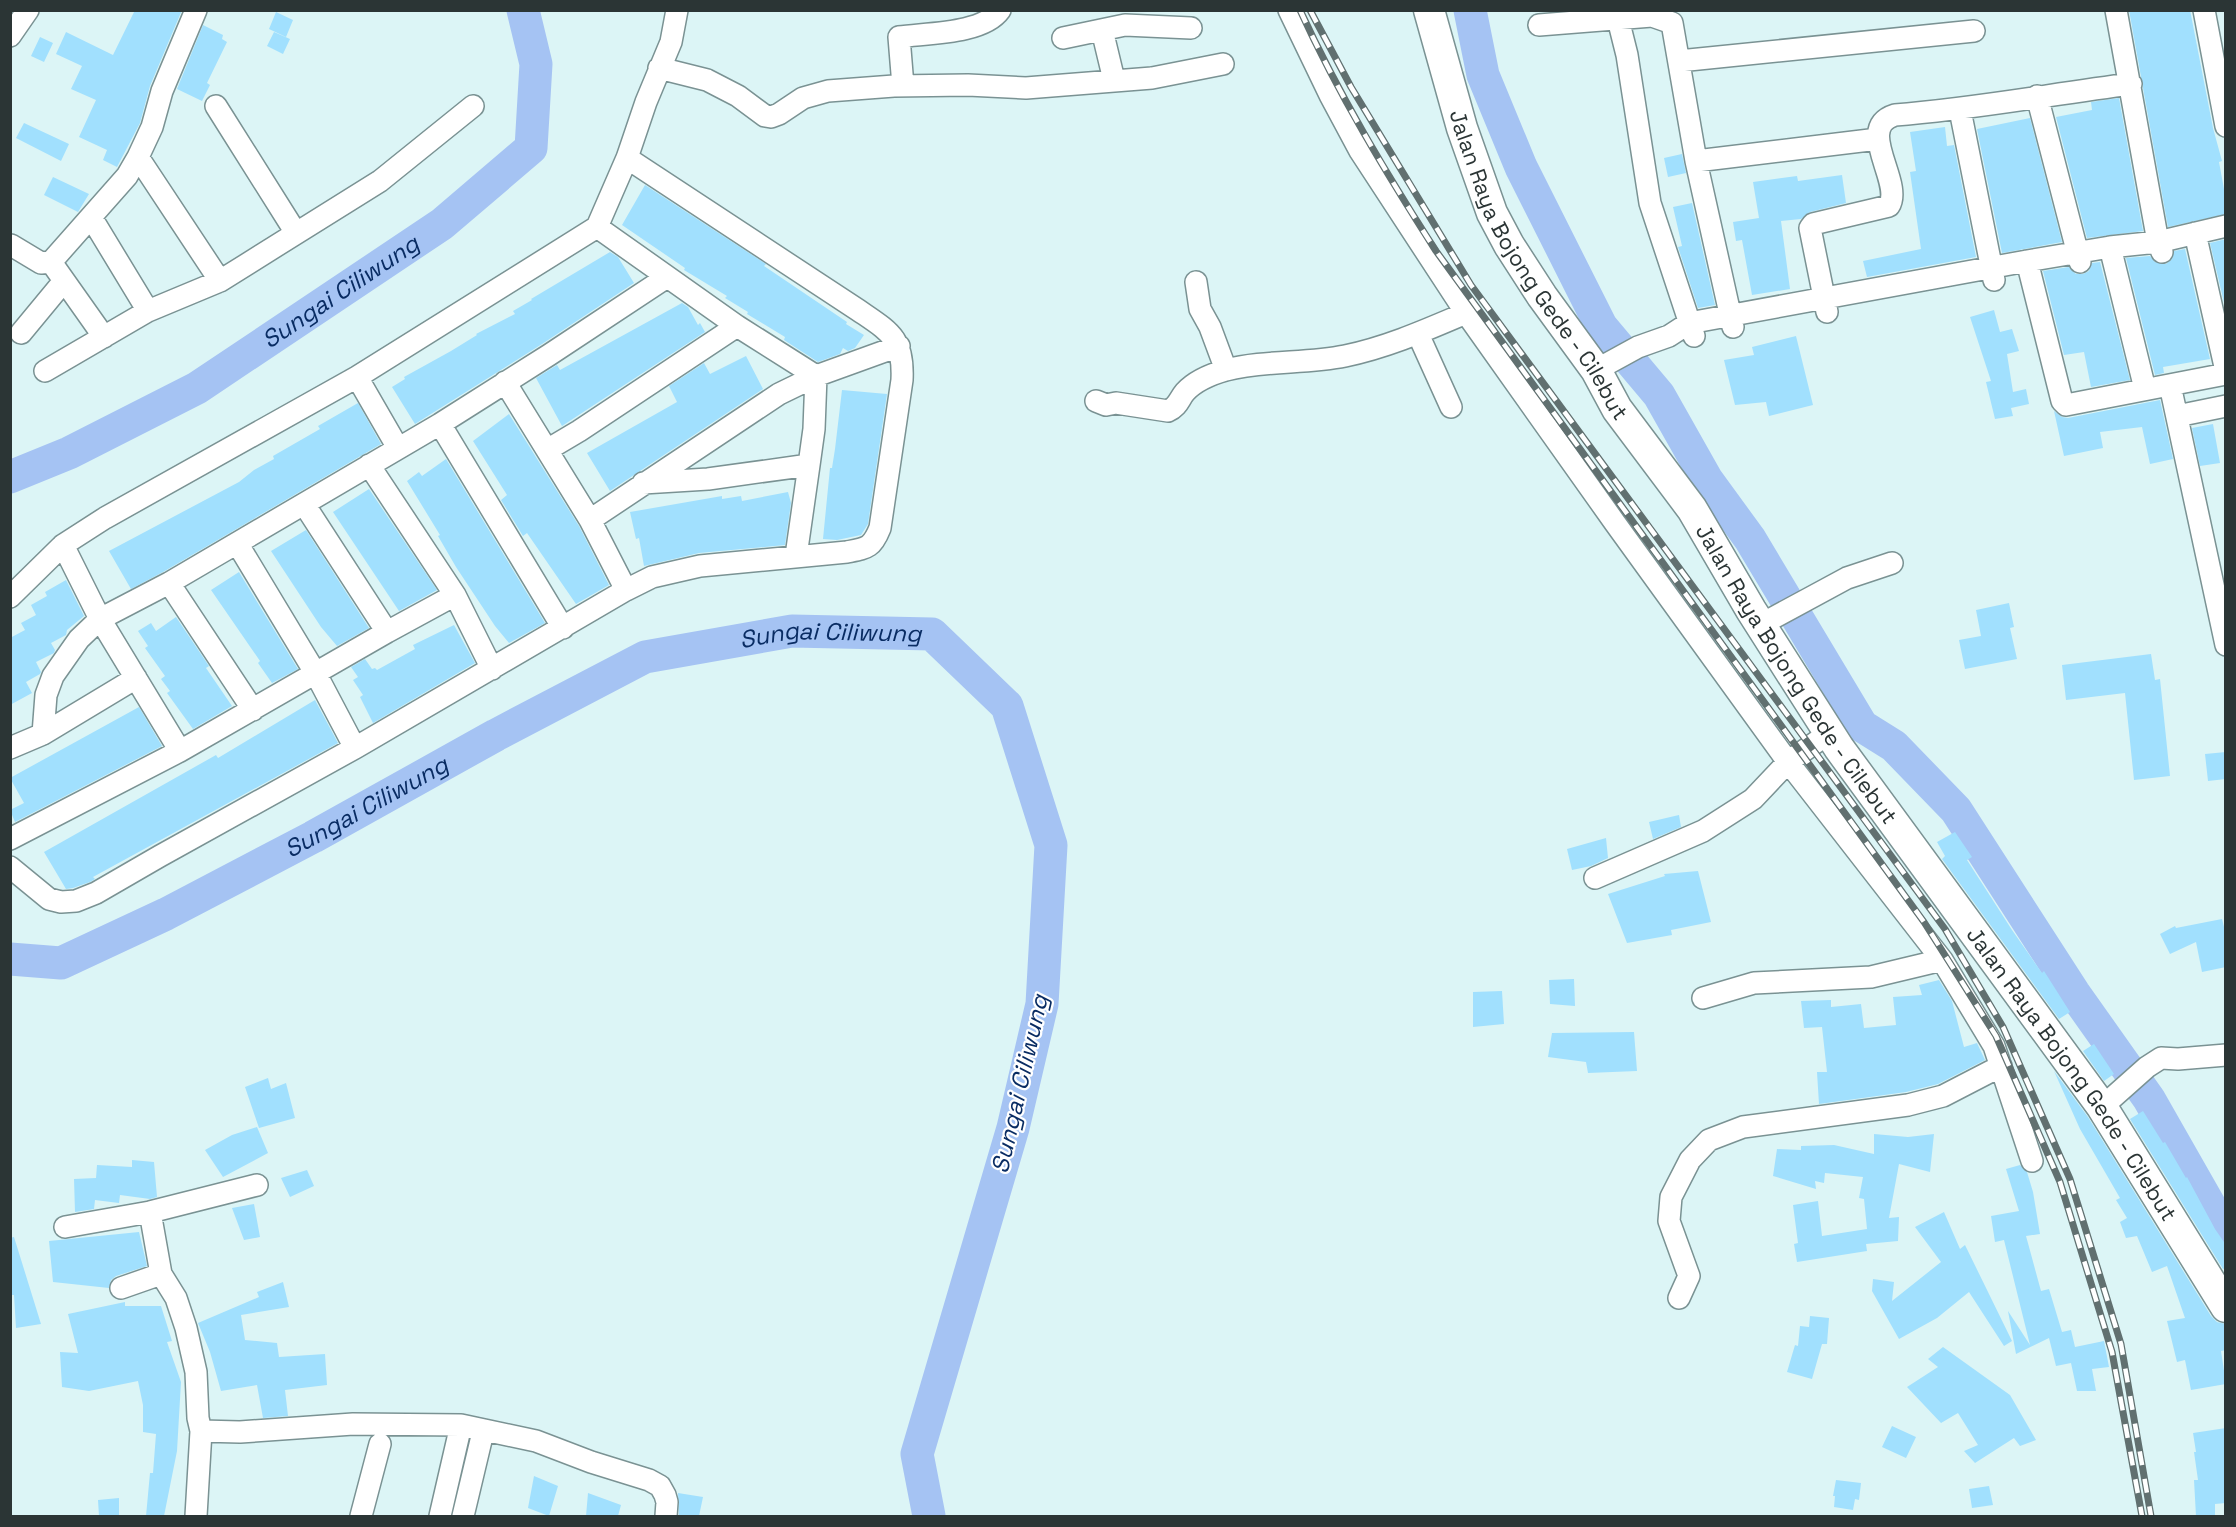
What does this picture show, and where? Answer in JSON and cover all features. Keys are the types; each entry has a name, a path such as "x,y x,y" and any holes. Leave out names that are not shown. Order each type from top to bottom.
{"main road":[{"name":"Jalan Raya Bojong Gede - Cilebut","path":"1429,10 1462,128 1492,213 1509,245 1542,296 1600,367 1617,410 1772,619 1829,733 2105,1104 2221,1289"}],"street":[{"path":"10,36 28,10"},
{"path":"11,245 41,263 51,262 127,176 152,127 162,91 196,10"},
{"path":"10,597 63,545 105,518 357,376 597,227 627,158 659,68 671,42 677,10"},
{"path":"903,86 899,37 976,27 989,22 1000,10"},
{"path":"1289,10 1360,151 1466,313 1788,762 1942,960 1994,1046 2032,1161"},
{"path":"2116,10 2160,247"},
{"path":"2204,10 2226,126"},
{"path":"1539,25 1652,16 1672,23 1696,161 1731,322"},
{"path":"1618,19 1627,55 1650,204 1692,329"},
{"path":"1063,38 1125,25 1191,27"},
{"path":"1102,30 1113,80"},
{"path":"1678,61 1974,31"},
{"path":"659,68 706,80 738,96 765,116 771,117 816,93 903,86 969,85 1026,88 1152,78 1223,64"},
{"path":"1826,305 1810,228 1814,224 1889,206 1892,195 1878,139 1880,125 1887,118 1895,115 1960,110 2037,96 2131,84"},
{"path":"2037,96 2078,258"},
{"path":"216,106 296,233"},
{"path":"45,371 148,311 220,281 380,180 472,106"},
{"path":"1960,110 1992,274"},
{"path":"1696,161 1878,139"},
{"path":"138,157 220,281"},
{"path":"10,867 49,899 61,902 76,901 96,893 355,748 652,577 699,566 862,549 875,542 880,528 902,380 903,361 899,346 885,329 858,310 627,158"},
{"path":"91,217 148,311"},
{"path":"1600,367 1638,347 1692,329 2029,266 2111,252 2160,247 2196,239 2226,226"},
{"path":"597,227 737,326 816,376"},
{"path":"2196,239 2226,239"},
{"path":"2029,266 2064,404 2068,405 2170,386 2226,372 2220,324 2196,239"},
{"path":"2111,252 2145,389"},
{"path":"51,262 104,337"},
{"path":"43,734 46,695 53,676 79,639 100,619 169,583 440,424 667,277"},
{"path":"21,333 64,281"},
{"path":"1196,282 1200,309 1210,327 1226,370"},
{"path":"1096,401 1107,405 1116,403 1168,411 1175,408 1184,393 1203,379 1226,370 1288,360 1344,356 1401,341 1466,313"},
{"path":"547,450 737,326"},
{"path":"1418,334 1451,407"},
{"path":"590,520 779,394 816,376 899,346"},
{"path":"357,376 398,448"},
{"path":"796,555 814,429 816,376"},
{"path":"505,382 590,520 626,590"},
{"path":"2170,386 2226,645"},
{"path":"2177,416 2226,406"},
{"path":"440,424 563,628"},
{"path":"369,465 455,595 492,669"},
{"path":"643,483 708,479 809,465"},
{"path":"304,504 387,632"},
{"path":"237,543 316,674 355,748"},
{"path":"63,545 100,619 180,752"},
{"path":"1772,619 1847,578 1892,563"},
{"path":"169,583 254,710"},
{"path":"10,839 180,752 455,595"},
{"path":"10,748 43,734 136,678"},
{"path":"1594,878 1703,831 1753,799 1788,762 1829,733"},
{"path":"1703,998 1754,983 1871,977 1942,960"},
{"path":"2105,1104 2147,1066 2161,1058 2178,1059 2226,1054"},
{"path":"1679,1298 1689,1276 1669,1221 1671,1197 1690,1160 1709,1140 1743,1127 1897,1107 1943,1096 2001,1066"},
{"path":"65,1227 150,1212 257,1185"},
{"path":"150,1212 162,1274 176,1298 186,1328 196,1372 201,1431 196,1516"},
{"path":"121,1288 162,1274"},
{"path":"201,1431 240,1432 353,1424 461,1425 483,1432 536,1441 648,1480 660,1486 665,1495 666,1516"},
{"path":"440,1516 461,1425"},
{"path":"463,1516 483,1432"},
{"path":"361,1516 380,1444"}],"building":[{"path":"135,10 182,10 150,86 140,123 117,167 103,160 107,150 79,137 96,100 71,89 82,66 56,54 66,32 113,55"},
{"path":"2129,10 2190,10 2213,128 2222,161 2219,162 2226,200 2226,214 2168,227"},
{"path":"276,12 293,20 286,37 269,29"},
{"path":"203,25 223,35 222,39 227,42 207,83 210,85 202,101 177,89"},
{"path":"274,32 290,39 283,54 267,46"},
{"path":"40,37 53,43 44,62 31,56"},
{"path":"2119,98 2143,231 2087,238 2056,117 2092,110 2091,102"},
{"path":"2030,118 2062,242 2002,253 1977,129"},
{"path":"24,123 69,144 61,161 16,138"},
{"path":"1945,127 1947,146 1954,145 1976,257 1867,277 1863,261 1921,249 1910,172 1916,171 1910,132"},
{"path":"1682,154 1686,173 1668,177 1664,158"},
{"path":"1842,175 1846,203 1810,212 1801,219 1781,221 1790,289 1752,295 1742,240 1736,241 1733,222 1759,218 1753,182 1797,176 1798,181"},
{"path":"53,177 89,194 78,212 44,195"},
{"path":"645,185 766,264 764,266 864,335 855,348 848,351 843,348 840,354 818,362 784,340 785,337 747,314 748,312 725,298 727,296 684,270 685,268 622,225"},
{"path":"1692,203 1715,305 1698,308 1678,247 1682,246 1673,207"},
{"path":"2226,239 2226,311 2210,243"},
{"path":"2185,249 2210,359 2163,367 2164,373 2155,375 2126,258 2150,256 2155,262 2166,264 2172,259 2174,251"},
{"path":"610,252 618,257 634,283 415,424 392,387 405,379 404,377 476,334 515,314 513,311 531,299"},
{"path":"2100,262 2130,380 2091,387 2084,352 2064,355 2043,271 2069,267 2076,274 2083,274 2089,271 2092,263"},
{"path":"682,303 688,307 698,325 700,323 705,332 562,426 536,378 557,365 560,370"},
{"path":"1994,310 2000,332 2012,329 2019,351 2007,354 2013,392 2026,389 2029,404 2011,408 2013,416 1995,419 1986,382 1991,381 1970,317"},
{"path":"1796,336 1813,405 1769,416 1766,402 1735,405 1724,360 1754,355 1752,347"},
{"path":"746,356 763,389 610,491 587,453 677,402 669,386 704,363 710,374"},
{"path":"842,390 887,394 868,524 861,535 837,540 823,539 830,468 832,468 835,449"},
{"path":"2160,400 2173,459 2150,464 2142,427 2100,432 2103,448 2064,456 2054,411 2068,418"},
{"path":"358,403 381,444 131,589 109,551 239,482 274,459 273,456 320,429 318,426"},
{"path":"509,414 579,526 609,585 576,604 527,533 523,536 501,500 507,495 473,441"},
{"path":"2213,424 2220,463 2200,466 2192,428"},
{"path":"446,459 545,623 509,643 456,567 438,536 440,535 407,481 419,472 422,476"},
{"path":"369,489 437,590 399,611 333,512"},
{"path":"788,492 791,503 785,545 699,553 644,566 639,538 636,539 630,512 722,496 722,499 741,496 742,501"},
{"path":"306,530 369,628 337,646 321,627 271,551"},
{"path":"239,572 298,669 272,683 258,663 260,661 211,590"},
{"path":"66,580 84,616 67,630 66,635 51,643 55,650 54,653 36,662 40,674 26,682 32,693 10,705 10,638 25,630 21,623 36,615 31,605 47,596 45,592"},
{"path":"2009,603 2014,627 2010,628 2017,659 1965,669 1959,640 1981,636 1976,610"},
{"path":"176,617 209,666 206,668 232,706 193,729 167,693 170,691 161,679 165,676 145,648 148,646 138,631 151,623 156,631"},
{"path":"454,625 475,663 373,723 360,697 363,695 353,680 358,677 351,667 365,659 372,669 377,670 415,649 413,645"},
{"path":"2151,654 2155,680 2160,679 2170,776 2134,780 2125,693 2066,700 2062,665"},
{"path":"315,700 338,743 93,877 95,879 90,882 66,889 44,852 216,755 218,758"},
{"path":"139,707 162,746 15,822 10,810 24,803 10,778"},
{"path":"2226,752 2226,779 2208,781 2205,754"},
{"path":"1679,815 1681,827 1653,839 1649,822"},
{"path":"1955,832 1972,857 1967,860 2012,930 2042,973 2044,971 2070,1012 2059,1019 1942,859 1945,856 1937,842"},
{"path":"1606,838 1608,858 1591,866 1572,870 1567,849"},
{"path":"1698,871 1711,922 1671,930 1672,935 1627,943 1608,894 1665,876 1664,874"},
{"path":"2222,919 2226,935 2226,967 2202,972 2196,942 2170,954 2160,934 2175,926 2176,928"},
{"path":"1574,979 1575,1006 1550,1004 1549,980"},
{"path":"1939,980 1952,1001 1964,1047 1977,1043 1985,1060 1938,1084 1906,1092 1819,1104 1817,1072 1827,1072 1822,1027 1804,1028 1801,1001 1831,1000 1831,1007 1861,1004 1864,1028 1896,1025 1893,997 1922,995 1919,985"},
{"path":"1502,991 1504,1024 1473,1027 1473,992"},
{"path":"1634,1032 1637,1071 1588,1073 1586,1062 1548,1057 1552,1033"},
{"path":"2094,1044 2114,1074 2104,1081 2083,1051"},
{"path":"2054,1071 2088,1117 2211,1316 2217,1322 2225,1324 2226,1350 2221,1351 2226,1384 2191,1390 2185,1360 2177,1362 2167,1321 2185,1318 2167,1266 2152,1272 2137,1236 2126,1238 2120,1222 2127,1218 2116,1200 2120,1198 2080,1129"},
{"path":"268,1078 271,1089 286,1083 295,1118 259,1128 245,1087"},
{"path":"2143,1111 2187,1177 2226,1245 2226,1268 2223,1269 2130,1119"},
{"path":"257,1127 268,1153 223,1177 205,1150 232,1135"},
{"path":"1874,1134 1908,1137 1934,1134 1930,1172 1899,1164 1889,1218 1899,1217 1898,1241 1866,1244 1867,1251 1797,1262 1794,1244 1798,1243 1793,1205 1818,1201 1822,1236 1867,1229 1864,1199 1859,1198 1863,1177 1825,1173 1824,1183 1815,1181 1816,1189 1773,1176 1777,1149 1801,1150 1801,1146 1834,1145 1874,1154"},
{"path":"132,1160 154,1162 157,1197 150,1199 120,1195 119,1203 95,1200 94,1209 75,1212 74,1179 96,1178 97,1165 132,1167"},
{"path":"2020,1165 2027,1172 2033,1192 2040,1234 2026,1236 2041,1291 2049,1289 2062,1332 2071,1330 2075,1347 2104,1341 2109,1367 2092,1369 2096,1391 2077,1391 2071,1363 2056,1366 2049,1338 2016,1354 2008,1311 2030,1345 2004,1240 1995,1242 1991,1216 2019,1211 2006,1169"},
{"path":"307,1170 314,1186 290,1197 281,1178"},
{"path":"254,1204 260,1237 244,1240 232,1208"},
{"path":"1944,1212 1960,1249 1965,1245 2012,1341 2004,1346 1969,1292 1937,1318 1899,1339 1872,1291 1873,1279 1894,1282 1892,1301 1941,1262 1915,1227"},
{"path":"139,1232 147,1266 116,1276 111,1280 109,1288 53,1282 49,1241"},
{"path":"14,1237 41,1324 16,1328 14,1295 10,1295 10,1238"},
{"path":"283,1282 289,1307 241,1315 245,1340 277,1343 279,1357 325,1354 327,1385 285,1390 288,1416 263,1418 257,1385 221,1391 210,1352 198,1323 259,1297 257,1292"},
{"path":"125,1302 125,1306 161,1306 172,1341 167,1342 181,1382 177,1451 164,1516 146,1516 156,1434 143,1432 143,1405 138,1381 89,1391 62,1387 60,1352 78,1353 68,1314"},
{"path":"1810,1316 1829,1318 1827,1344 1822,1344 1812,1379 1787,1372 1795,1345 1798,1346 1800,1326 1809,1327"},
{"path":"1943,1347 2010,1395 2036,1440 2020,1446 2014,1438 1975,1463 1964,1451 1978,1445 1958,1413 1941,1423 1907,1387 1938,1367 1928,1359"},
{"path":"1892,1426 1916,1437 1906,1458 1882,1447"},
{"path":"2226,1428 2226,1503 2215,1504 2215,1516 2196,1516 2194,1480 2198,1480 2193,1433"},
{"path":"534,1476 558,1486 549,1516 528,1508"},
{"path":"1836,1480 1861,1483 1859,1500 1855,1499 1853,1510 1834,1507 1835,1496 1833,1496"},
{"path":"1989,1486 1993,1505 1972,1508 1969,1489"},
{"path":"588,1493 621,1505 618,1516 586,1516"},
{"path":"678,1493 703,1497 699,1516 679,1516"},
{"path":"119,1498 119,1516 99,1516 98,1500"}],"waterway":[{"name":"Sungai Ciliwung","path":"10,477 69,453 197,388 442,224 531,148 536,64 523,10"},
{"path":"1470,10 1483,75 1521,167 1601,326 1659,395 1707,480 1750,539 1862,726 1894,746 1956,810 2074,993 2149,1099 2226,1234"},
{"name":"Sungai Ciliwung","path":"10,959 61,963 166,914 645,657 792,631 932,634 1007,706 1051,845 1042,1004 1013,1128 917,1454 929,1516"}],"railway":[{"path":"1300,10 1364,133 1436,251 1924,922 1996,1036 2060,1182 2112,1352 2142,1516"},
{"path":"1310,10 1351,87 1471,285 1945,929 2003,1027 2070,1179 2121,1344 2151,1516"}]}
